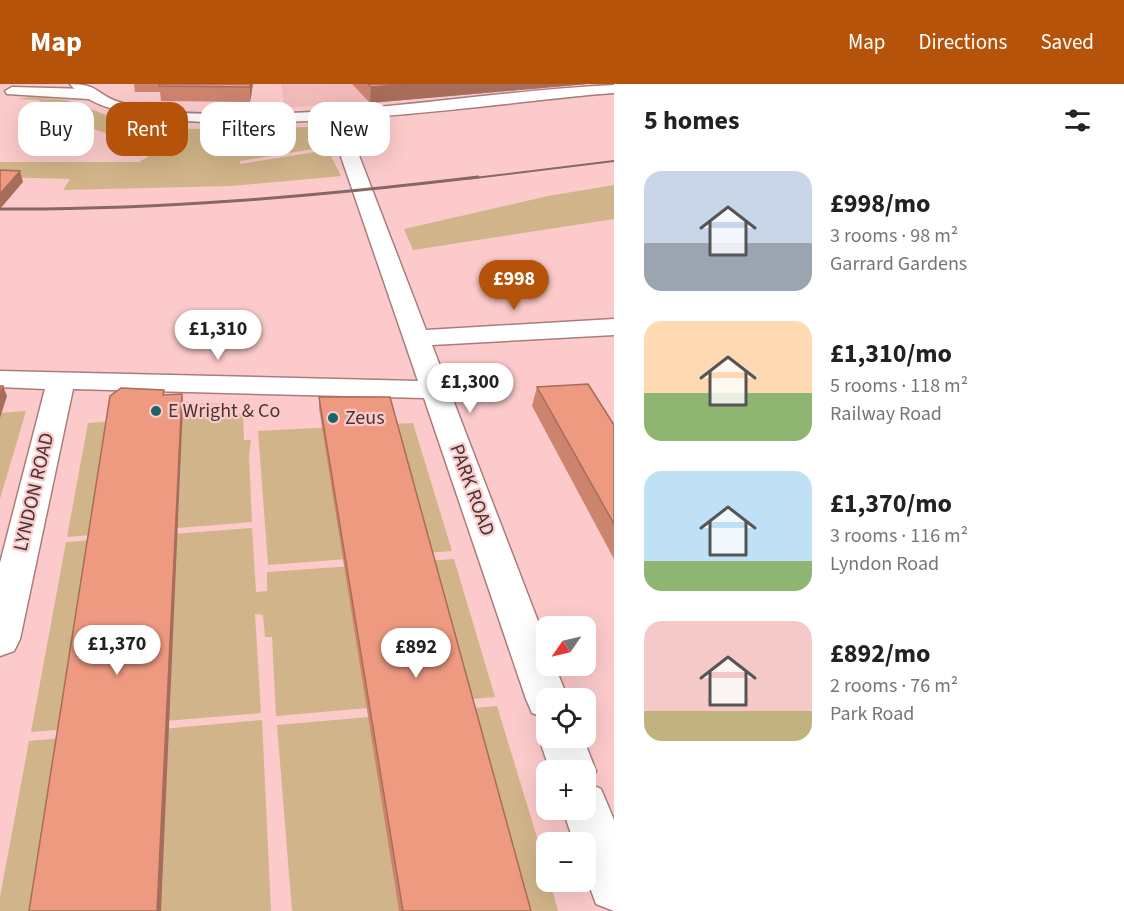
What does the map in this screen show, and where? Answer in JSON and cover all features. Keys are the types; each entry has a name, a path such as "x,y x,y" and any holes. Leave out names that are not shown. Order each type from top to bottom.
{"street":[{"path":"390,109 614,88"},
{"path":"12,91 83,89 142,111 204,120 308,116"},
{"name":"PARK ROAD","path":"350,156 543,688"},
{"path":"417,338 614,327"},
{"path":"0,379 436,390"},
{"name":"LYNDON ROAD","path":"0,639 61,380"},
{"path":"590,820 614,886"}],"shaded area":[{"path":"281,84 586,84 359,102 308,102 308,106 296,107 296,102 284,102"},
{"path":"29,97 72,102 41,102 18,99"},
{"path":"94,110 106,115 106,133 94,129"},
{"path":"296,127 308,127 308,150 296,152"},
{"path":"188,129 200,129 200,156 271,156 240,161 240,164 308,153 308,156 331,156 341,176 231,186 63,190 70,179 0,177 0,162 139,162 149,156 188,156"},
{"path":"614,185 614,219 413,250 404,229 548,196"},
{"path":"166,401 233,404 233,413 182,417"},
{"path":"26,411 0,499 0,413"},
{"path":"243,413 244,440 251,440 249,455 252,522 67,537 88,423"},
{"path":"413,423 452,551 268,565 258,431"},
{"path":"252,528 256,592 267,591 267,572 454,559 495,697 276,716 272,637 265,637 263,615 255,614 261,713 31,732 66,542"},
{"path":"497,706 536,834 536,892 553,892 558,911 292,911 277,725"},
{"path":"262,720 271,911 0,911 0,897 29,741"}],"building":[{"path":"160,84 250,84 250,87 159,86"},
{"path":"368,84 410,84 371,87"},
{"path":"0,170 20,171 0,194"},
{"path":"588,384 614,425 614,524 537,387"},
{"path":"121,388 164,390 163,395 182,394 157,911 29,911 110,396"},
{"path":"319,397 390,397 531,911 403,911"}],"railway":[{"path":"466,179 614,161"},
{"path":"0,209 180,204 359,190 478,177"}],"place":[{"name":"E Wright & Co","path":"156,411"},
{"name":"Zeus","path":"333,418"}]}
